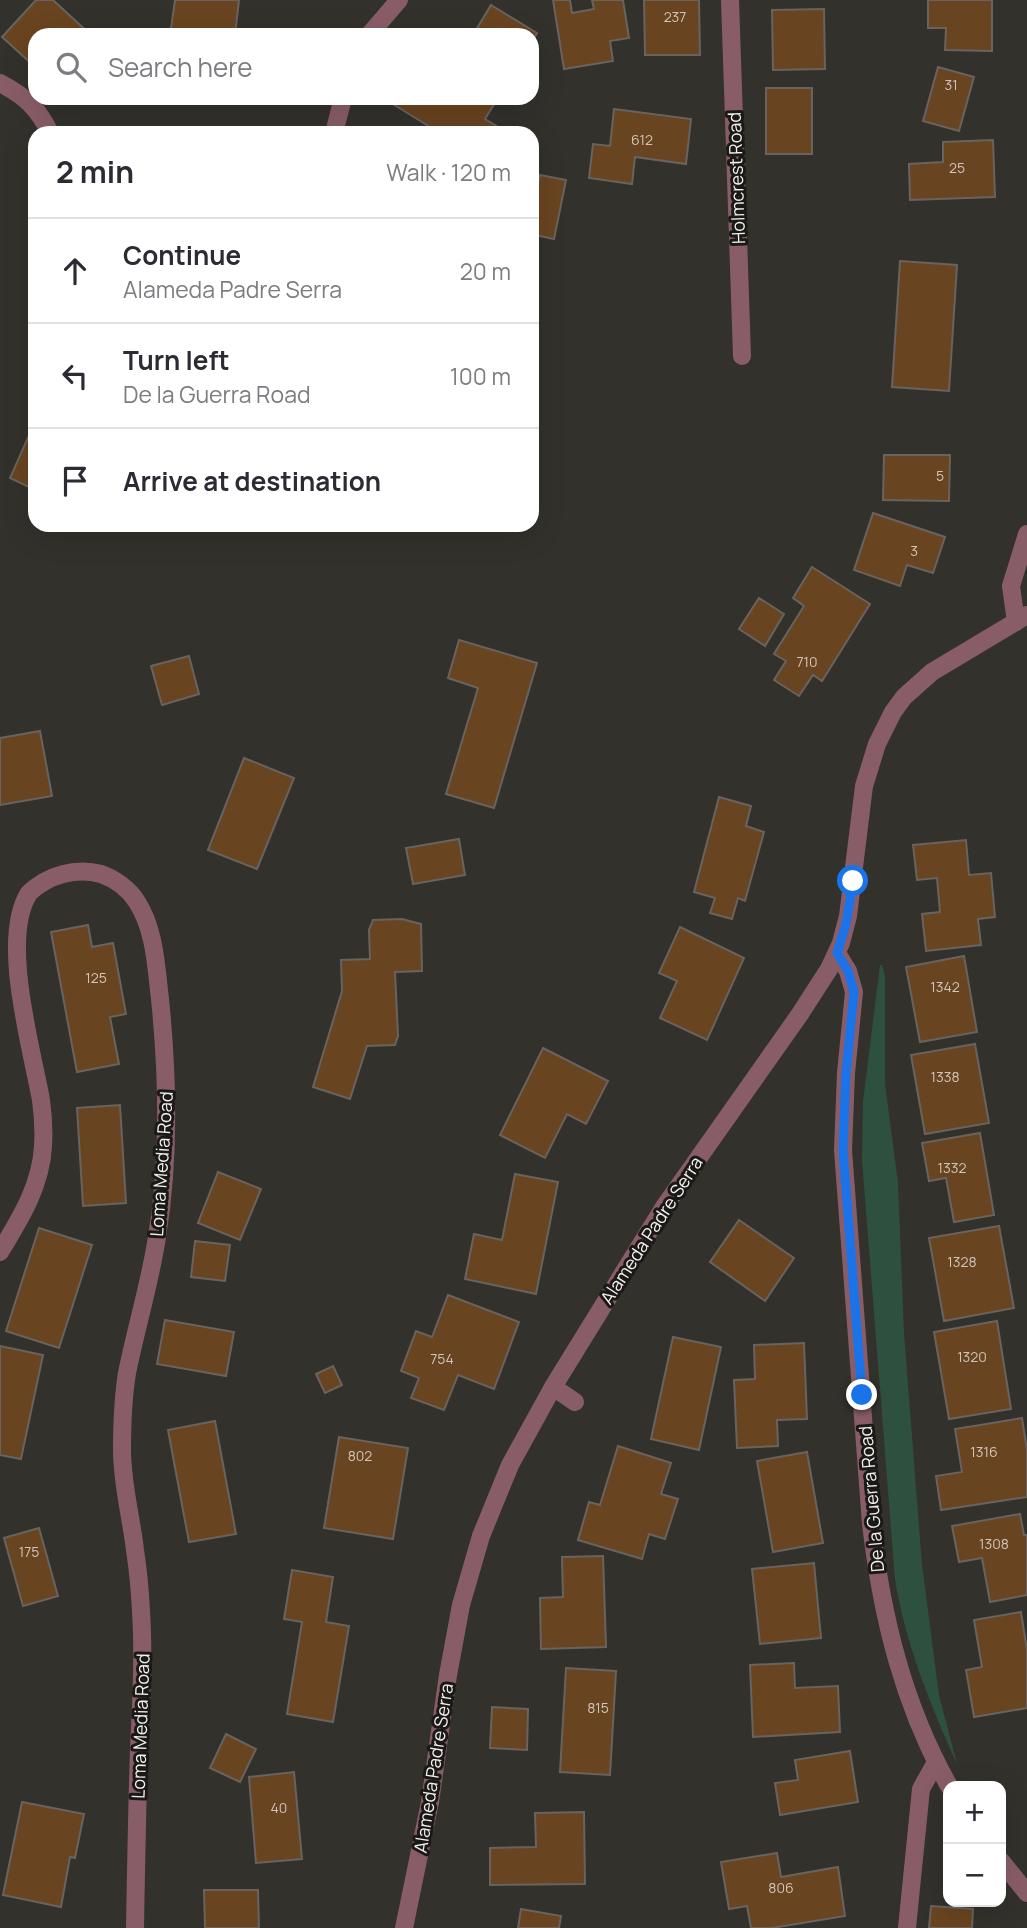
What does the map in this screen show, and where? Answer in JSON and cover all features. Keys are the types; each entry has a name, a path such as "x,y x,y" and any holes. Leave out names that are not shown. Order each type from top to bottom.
{"street":[{"path":"375,28 399,0"},
{"name":"Holmcrest Road","path":"730,0 742,356"},
{"path":"0,83 28,103"},
{"path":"31,105 39,112 46,126"},
{"path":"336,126 341,105"},
{"path":"1021,618 1012,586 1027,534"},
{"name":"Alameda Padre Serra","path":"404,1928 430,1802 447,1675 469,1577 481,1536 510,1465 552,1387 664,1207 800,1014 837,953 846,924 853,881 864,786 877,744 893,712 904,697 932,672 1021,618"},
{"name":"Loma Media Road","path":"0,1252 35,1186 43,1152 41,1098 10,970 11,924 16,908 46,880 75,872 95,873 114,880 129,892 149,929 156,959 167,1066 167,1129 158,1237 129,1364 123,1408 124,1484 135,1549 141,1612 135,1928"},
{"name":"De la Guerra Road","path":"837,953 848,971 854,992 846,1073 843,1162 878,1584 903,1685 946,1781"},
{"path":"552,1387 575,1402"},
{"path":"907,1928 921,1789 936,1762"},
{"path":"1006,1867 1027,1893"}],"green space":[{"path":"880,965 885,977 885,1084 898,1183 904,1333 922,1565 939,1695 957,1764 920,1674 895,1580 862,1160 863,1102"}],"building":[{"path":"36,0 53,0 83,28 28,28 28,61 2,37"},
{"path":"175,0 239,0 236,28 171,28"},
{"path":"553,0 570,0 572,13 594,9 592,0 623,0 629,38 610,41 613,61 564,69"},
{"path":"644,0 699,0 700,55 645,55"},
{"path":"928,0 992,0 992,51 945,50 946,28 928,28"},
{"path":"491,5 529,28 477,28"},
{"path":"824,9 825,69 773,70 772,10"},
{"path":"938,67 974,77 959,131 923,121"},
{"path":"766,88 812,88 812,154 766,154"},
{"path":"394,105 494,105 485,119 496,126 429,126"},
{"path":"614,109 691,119 686,164 635,157 632,184 589,178 593,144 610,146"},
{"path":"993,140 995,197 910,200 909,164 943,162 943,142"},
{"path":"540,175 566,180 554,239 539,236"},
{"path":"900,261 957,265 949,391 892,387"},
{"path":"28,438 28,487 10,478"},
{"path":"884,455 950,455 949,501 883,500"},
{"path":"873,513 945,537 933,573 907,565 900,586 854,570"},
{"path":"812,567 870,604 822,681 813,675 799,696 774,680 786,661 774,654 804,606 793,598"},
{"path":"759,598 784,614 765,646 739,629"},
{"path":"459,640 537,663 494,808 446,794 478,688 448,678"},
{"path":"189,656 199,694 162,705 151,666"},
{"path":"40,731 52,796 0,805 0,738"},
{"path":"244,758 294,778 257,869 208,850"},
{"path":"719,797 751,806 746,826 764,832 745,901 738,898 732,919 710,913 715,898 694,892"},
{"path":"459,839 465,875 413,884 406,848"},
{"path":"966,840 969,875 991,873 995,917 978,919 981,945 926,951 922,914 940,912 937,878 917,880 913,845"},
{"path":"402,919 421,924 422,971 395,972 398,1036 395,1045 367,1046 350,1099 313,1087 342,991 341,960 370,959 369,930 373,920"},
{"path":"88,925 92,947 113,943 126,1014 110,1017 119,1064 77,1072 51,932"},
{"path":"680,927 744,958 707,1040 660,1018 677,981 659,973"},
{"path":"964,956 977,1032 920,1042 906,967"},
{"path":"975,1044 989,1123 925,1134 911,1055"},
{"path":"543,1048 608,1081 586,1124 567,1114 545,1158 500,1135"},
{"path":"120,1105 126,1203 83,1206 77,1108"},
{"path":"980,1133 994,1215 954,1222 946,1178 929,1181 922,1143"},
{"path":"218,1172 261,1189 240,1240 198,1223"},
{"path":"515,1174 558,1182 536,1294 465,1279 474,1234 502,1240"},
{"path":"739,1220 794,1258 765,1301 710,1262"},
{"path":"999,1226 1014,1308 944,1321 929,1238"},
{"path":"39,1228 92,1245 59,1348 6,1331"},
{"path":"195,1241 230,1245 225,1281 191,1277"},
{"path":"448,1295 519,1322 494,1389 458,1375 444,1410 411,1398 419,1378 401,1371 416,1331 432,1337"},
{"path":"165,1320 234,1332 226,1376 157,1364"},
{"path":"997,1321 1011,1409 949,1419 934,1332"},
{"path":"673,1337 721,1347 699,1450 651,1439"},
{"path":"804,1343 807,1419 777,1420 778,1446 737,1448 734,1380 755,1379 754,1345"},
{"path":"0,1346 43,1355 21,1459 0,1455"},
{"path":"333,1366 342,1385 325,1393 316,1374"},
{"path":"1022,1418 1027,1450 1027,1497 941,1510 936,1476 962,1472 955,1429"},
{"path":"215,1421 236,1534 189,1542 168,1430"},
{"path":"339,1437 408,1448 393,1539 324,1528"},
{"path":"618,1446 671,1463 661,1494 678,1499 665,1539 649,1534 642,1559 578,1540 589,1502 600,1505"},
{"path":"807,1452 823,1543 773,1552 757,1461"},
{"path":"1020,1514 1024,1535 1027,1535 1027,1595 990,1602 982,1558 959,1562 952,1526"},
{"path":"39,1528 58,1596 23,1606 4,1538"},
{"path":"603,1556 606,1647 541,1649 540,1598 563,1597 562,1557"},
{"path":"814,1563 821,1638 760,1644 752,1569"},
{"path":"292,1570 333,1577 326,1622 349,1626 333,1722 287,1714 302,1622 284,1619"},
{"path":"1021,1612 1027,1650 1027,1708 974,1717 966,1670 982,1667 974,1620"},
{"path":"794,1663 795,1688 838,1686 840,1732 753,1737 750,1665"},
{"path":"566,1668 616,1671 610,1775 560,1772"},
{"path":"492,1707 528,1709 527,1750 490,1748"},
{"path":"226,1734 256,1749 240,1782 210,1768"},
{"path":"850,1751 858,1802 780,1815 775,1783 798,1780 795,1760"},
{"path":"294,1772 302,1859 256,1863 249,1777"},
{"path":"22,1802 84,1814 75,1858 70,1857 61,1907 3,1895"},
{"path":"584,1812 585,1884 490,1885 490,1848 536,1847 535,1813"},
{"path":"777,1853 781,1877 838,1867 845,1916 772,1928 751,1928 747,1906 729,1909 721,1862"},
{"path":"204,1890 258,1890 259,1928 205,1928"},
{"path":"931,1906 973,1909 972,1928 929,1928"},
{"path":"521,1909 561,1916 559,1928 518,1928"}],"route":[{"path":"853,881 846,924 837,953 848,971 854,992 846,1073 843,1150 862,1395"}]}
